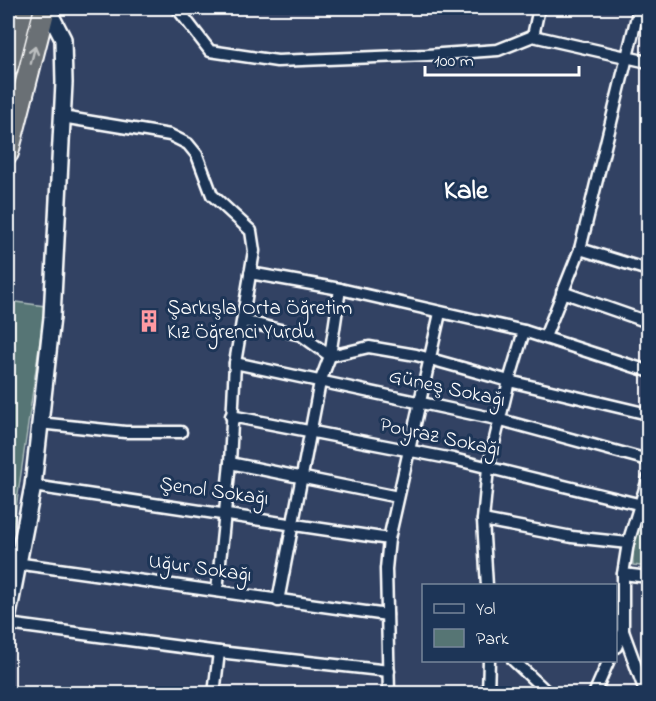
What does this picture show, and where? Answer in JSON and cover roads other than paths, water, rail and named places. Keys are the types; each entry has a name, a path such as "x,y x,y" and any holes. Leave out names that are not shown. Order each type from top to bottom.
{"highway":[{"path":"8,66 23,8"},
{"path":"8,153 46,8"}],"street":[{"path":"8,615 13,563 33,486 52,317 62,117 63,39 46,8"},
{"path":"177,8 210,51 277,61 498,50 533,36 648,62"},
{"path":"533,36 538,8"},
{"path":"545,337 580,249 639,8"},
{"path":"62,117 170,135 188,144 197,155 212,195 251,231 254,251 235,363 230,463 218,591"},
{"path":"580,249 648,270"},
{"path":"250,273 340,290 524,331 648,370"},
{"path":"278,601 309,432 320,382 330,356 340,290"},
{"path":"562,292 648,322"},
{"path":"389,693 386,569 389,539 418,401 440,313"},
{"path":"243,321 301,335 330,356 369,347 428,358 508,381 648,414"},
{"path":"487,584 483,520 488,468 501,420 508,381 524,331"},
{"name":"Güneş Sokağı","path":"235,363 501,420 648,460"},
{"name":"Poyraz Sokağı","path":"231,416 408,450 639,504"},
{"path":"39,423 125,432 181,432"},
{"path":"230,463 398,497"},
{"path":"646,693 623,632 623,574 628,543 648,479"},
{"name":"Şenol Sokağı","path":"33,486 389,539"},
{"path":"483,520 572,537 628,543"},
{"name":"Uğur Sokağı","path":"13,563 387,615"},
{"path":"623,574 648,577"},
{"path":"8,624 219,652 389,671"},
{"path":"617,643 623,632"},
{"path":"214,693 219,652"},
{"path":"488,693 489,662"},
{"path":"515,662 549,693"},
{"path":"594,693 608,662"}],"place":[{"name":"Şarkışla Orta Öğretim Kız Öğrenci Yurdu","path":"149,321"}],"district":[{"name":"Kale","path":"466,191"}]}
